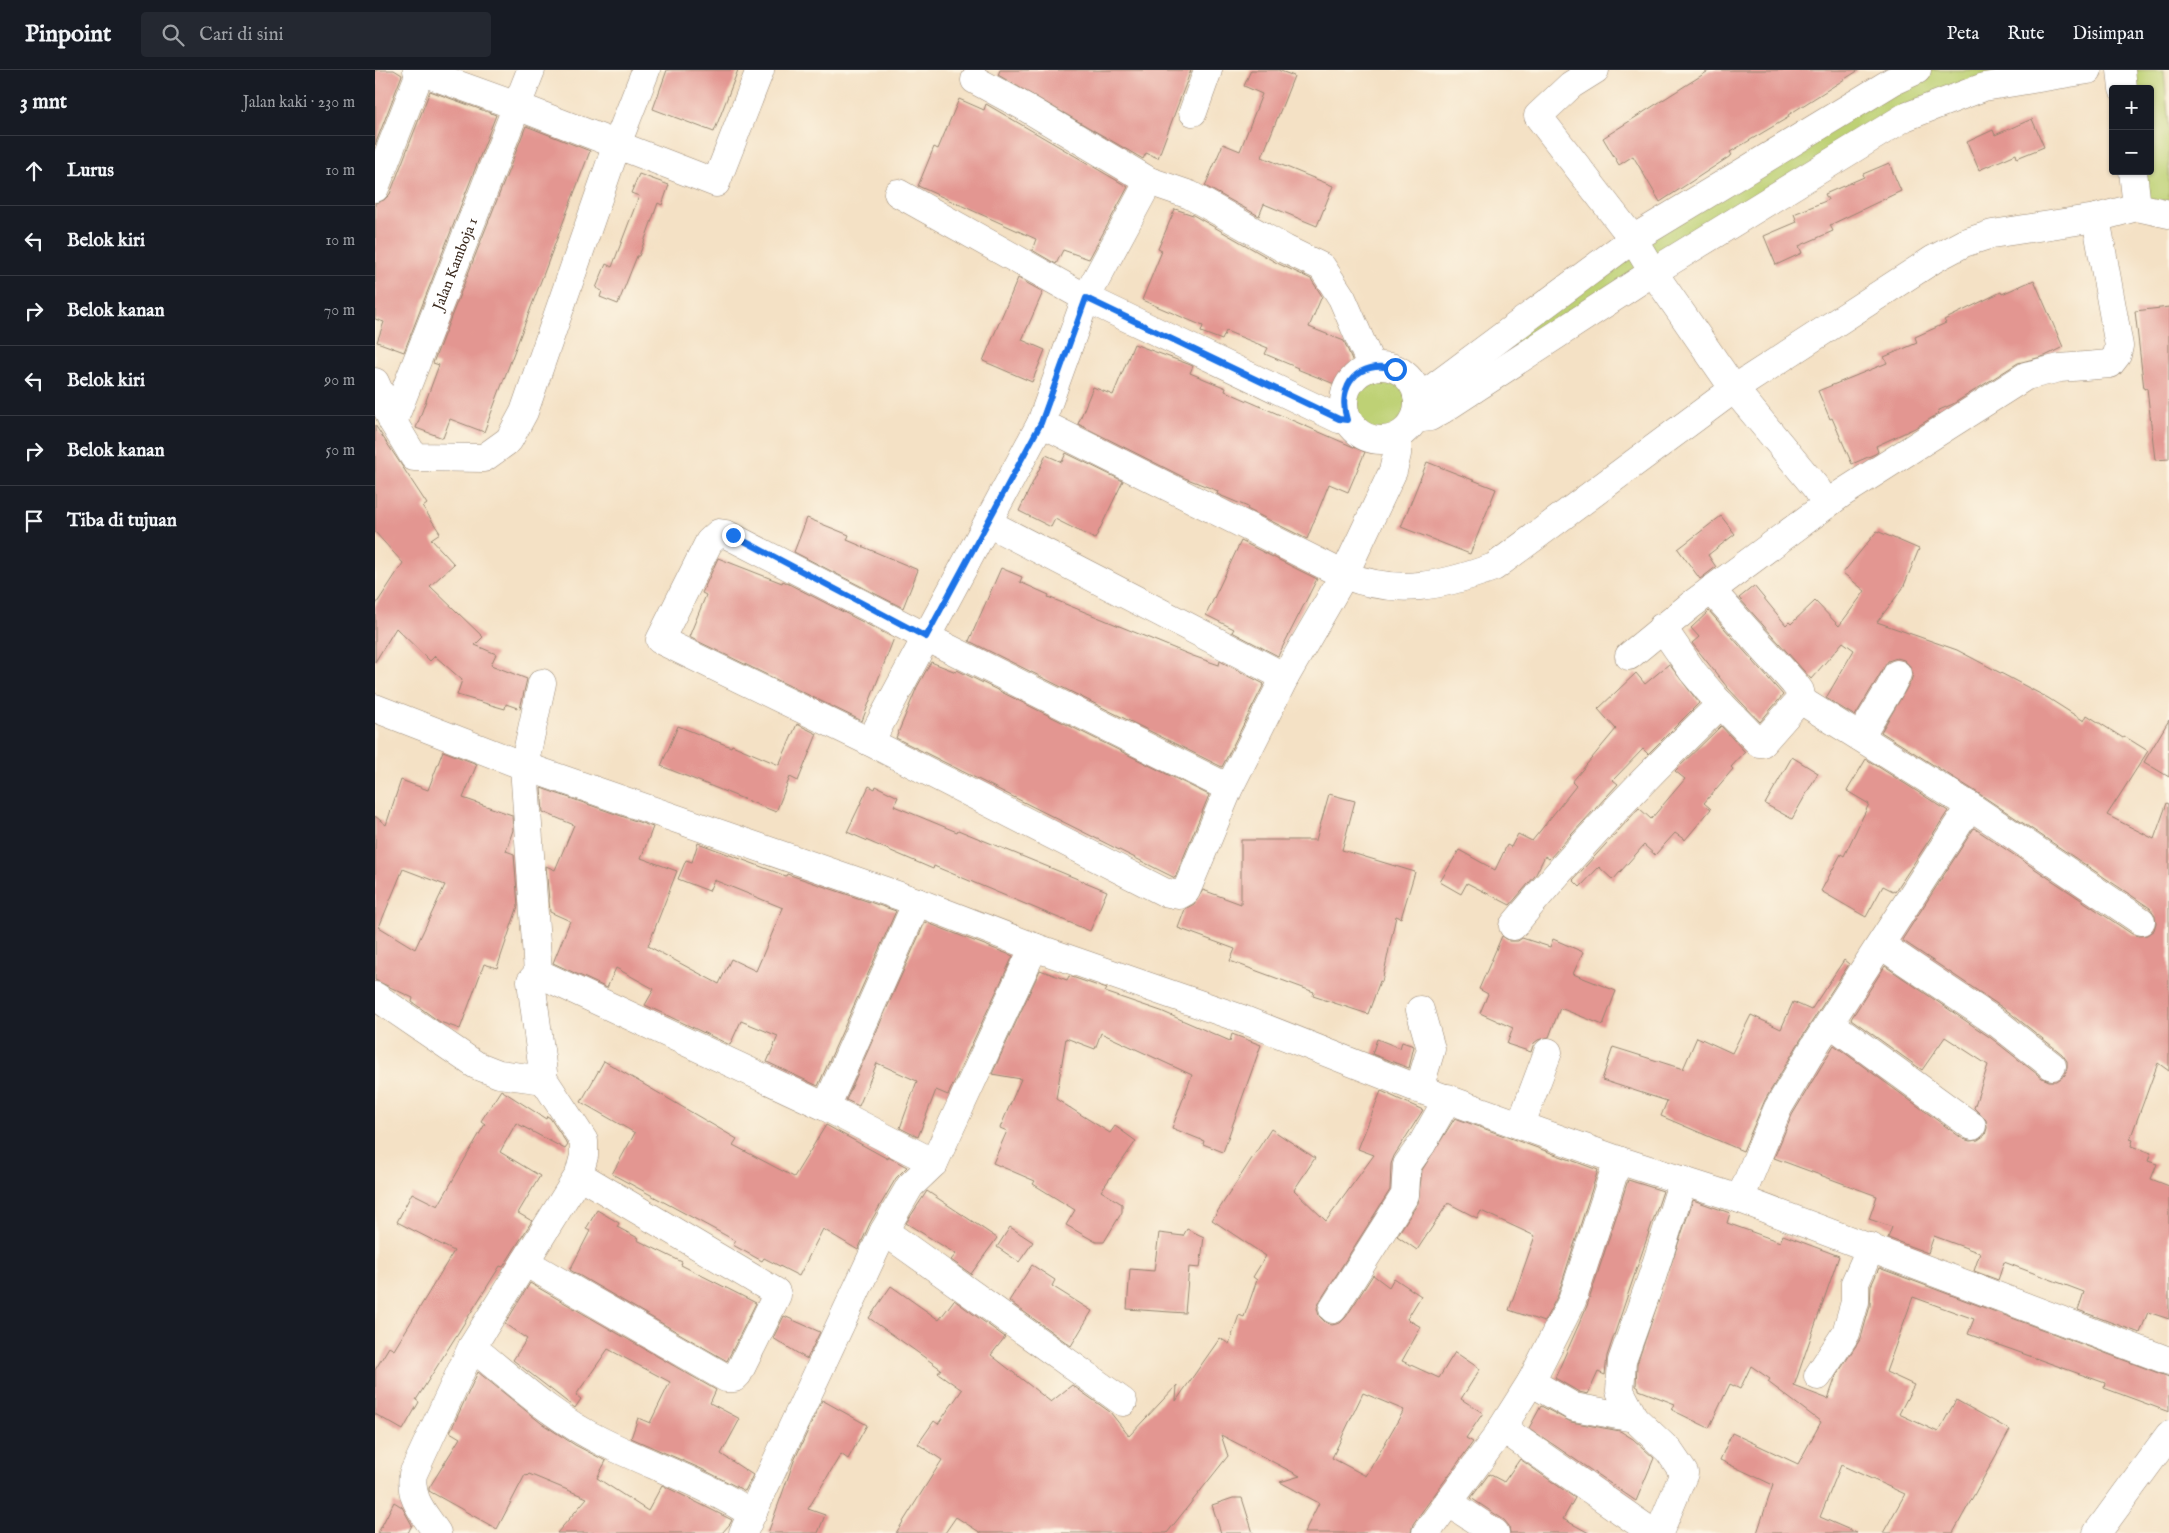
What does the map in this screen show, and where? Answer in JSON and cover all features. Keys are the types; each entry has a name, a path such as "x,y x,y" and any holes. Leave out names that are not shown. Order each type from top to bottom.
{"street":[{"path":"375,188 420,70 716,183 760,70"},
{"name":"Jalan Kamboja 1","path":"393,422 531,70"},
{"path":"375,382 393,422 415,457 484,458 509,440 524,412 617,144 646,70"},
{"path":"1193,112 1208,70"},
{"path":"1595,70 1571,85 1539,116 1633,239 1653,272 1734,390 1817,489 1826,504"},
{"path":"1229,788 926,637 733,535 719,534 709,542 660,640 870,742 1172,895 1179,896 1186,891 1191,882 1229,788 1285,677 1344,575 1393,471 1409,417 1413,385 1406,375 1384,366 1372,366 1353,378 1343,398 1347,420 1354,430 1369,438 1386,440 1409,417 1433,388 1633,239 1893,81 1917,70"},
{"path":"1409,417 1430,416 1442,410 1653,272 1905,117 1984,87 2088,70"},
{"path":"2121,70 2123,85"},
{"path":"975,80 1025,106 1149,181 1190,195 1285,249 1323,267 1342,298 1372,366"},
{"path":"2133,175 2137,207"},
{"path":"870,742 1041,423 1086,298 1149,181"},
{"path":"898,193 1086,298 1339,419 1347,420"},
{"path":"1041,423 1344,575 1366,584 1393,588 1413,587 1464,578 1494,567 1734,390 1934,259 1965,243 1992,234 2096,218 2137,207 2169,214"},
{"path":"1629,656 1662,627 1826,504 2026,376 2060,368 2110,364 2117,355 2119,346 2096,218"},
{"path":"987,523 1285,677"},
{"path":"1711,590 1794,683 1800,691 1802,701 1970,806 2141,921"},
{"path":"1662,627 1693,672 1759,743 1761,744 1799,701 1802,701"},
{"path":"1859,737 1897,674"},
{"path":"437,1533 415,1499 411,1487 413,1474 472,1347 579,1175 584,1156 584,1141 544,1080 531,981 538,973 524,766 541,683"},
{"path":"1513,926 1551,879 1677,746 1721,704"},
{"path":"375,708 524,766 917,902 1034,947 1242,1019 1419,1089 1618,1160 1741,1199 2169,1361"},
{"path":"1741,1199 1778,1108 1830,1023 1970,806"},
{"path":"826,1107 917,902"},
{"path":"1881,945 1999,1025 2053,1066"},
{"path":"472,1347 564,1421 600,1441 724,1497 747,1524 884,1231 910,1186 934,1163 1034,947"},
{"path":"538,973 826,1107 934,1163"},
{"path":"375,996 476,1065 499,1074 544,1080"},
{"path":"1419,1089 1431,1049 1420,1010"},
{"path":"1830,1023 1972,1126"},
{"path":"1521,1124 1548,1052"},
{"path":"1333,1309 1405,1196 1407,1165 1422,1144 1448,1098"},
{"path":"1426,1533 1502,1428 1531,1382 1571,1301 1618,1160"},
{"path":"525,1262 726,1378 734,1378 738,1374 777,1295 776,1292 579,1175"},
{"path":"1659,1533 1683,1473 1669,1451 1634,1418 1621,1391 1622,1361 1652,1277 1683,1180"},
{"path":"884,1231 1123,1402"},
{"path":"1818,1376 1847,1333 1855,1302 1855,1283 1871,1248"},
{"path":"1531,1382 1574,1407 1634,1418"},
{"path":"1502,1428 1653,1533"},
{"path":"2097,1533 2169,1436"},
{"path":"1448,1502 1495,1533"}],"green space":[{"path":"1917,70 2088,70 1905,117 1386,440 1365,436 1353,427 1345,406 1345,391 1351,380 1361,372 1374,367 1387,368 1401,374 1413,385 1633,239"},
{"path":"2121,70 2164,70 2169,126 2169,214 2137,207 2133,175 2154,175 2154,85 2123,85"}],"building":[{"path":"375,70 394,70 402,75 375,145"},
{"path":"667,70 738,70 714,132 653,109"},
{"path":"1000,70 1191,70 1158,158 1146,153 1143,159 998,75"},
{"path":"1251,70 1278,70 1294,76 1262,157 1333,186 1317,226 1264,204 1259,216 1205,186 1223,144 1240,151 1262,94 1244,86"},
{"path":"1710,70 1859,70 1788,115 1789,117 1730,152 1732,155 1660,202 1633,156 1619,165 1603,138"},
{"path":"430,91 496,115 404,352 377,342 384,322 375,319 375,203 384,200 390,194"},
{"path":"959,99 984,110 986,104 1128,187 1089,259 1063,250 1056,264 1032,250 1036,239 918,186 934,147 938,149"},
{"path":"2032,119 2044,147 2017,158 2016,154 1979,170 1967,142 1993,130 1995,135"},
{"path":"526,126 590,151 484,432 450,419 443,438 416,428 439,365 433,363"},
{"path":"1889,163 1901,191 1830,225 1833,231 1799,246 1802,253 1776,265 1764,236 1797,222 1794,214 1828,200 1825,194 1864,177 1863,174"},
{"path":"639,174 669,185 662,205 658,203 639,256 637,256 618,304 600,297 602,291 596,288 606,264 612,267 639,196 631,193"},
{"path":"1175,209 1193,215 1277,263 1311,279 1322,296 1309,327 1344,341 1353,362 1342,387 1265,354 1268,348 1226,331 1222,340 1201,332 1203,326 1142,300 1162,251 1158,249"},
{"path":"1018,278 1043,292 1022,340 1045,350 1032,382 983,361"},
{"path":"2034,280 2063,347 2045,356 2018,363 1953,404 1937,411 1938,414 1915,428 1876,446 1878,452 1875,454 1852,464 1818,391 1887,363 1884,357 1917,343 1915,337 1946,323 1944,320 2001,292 2002,294"},
{"path":"2169,307 2169,459 2155,460 2147,388 2144,389 2135,311"},
{"path":"1134,344 1193,366 1190,373 1226,388 1225,391 1365,452 1348,492 1329,484 1307,539 1247,509 1248,507 1217,494 1218,491 1185,478 1078,424 1093,387 1113,395"},
{"path":"375,425 427,504 423,507 440,533 431,539 454,564 430,586 483,637 475,645 496,654 491,665 527,679 520,709 506,704 505,709 457,695 462,680 435,656 430,661 396,628 375,662 375,606 403,563 375,532"},
{"path":"1066,453 1123,481 1095,539 1055,519 1051,527 1019,511 1046,455 1062,462"},
{"path":"1427,462 1496,489 1470,554 1401,527"},
{"path":"1721,516 1735,534 1708,555 1716,567 1700,579 1678,549"},
{"path":"807,518 849,535 847,540 918,570 903,608 794,552"},
{"path":"1877,531 1919,549 1903,588 1877,622 1957,650 2048,698 2084,721 2087,715 2123,738 2124,736 2148,751 2107,815 2154,839 2167,803 2169,804 2169,1071 2158,1063 2130,1139 2133,1140 2131,1146 2151,1153 2148,1161 2157,1164 2151,1179 2169,1186 2169,1319 2148,1312 2140,1333 2078,1310 2084,1292 2004,1262 1998,1280 1974,1271 1980,1253 1934,1236 1928,1253 1888,1238 1892,1227 1869,1219 1877,1196 1774,1158 1792,1115 1834,1045 1963,1139 1970,1141 1978,1140 1985,1135 1987,1128 1986,1120 1974,1108 1988,1065 1945,1037 1922,1070 1851,1019 1885,966 1991,1038 2042,1078 2049,1081 2057,1081 2065,1075 2067,1061 2062,1054 2009,1012 1902,940 1974,828 2132,934 2139,936 2147,935 2154,930 2156,923 2155,915 2150,908 1978,793 1881,732 1911,681 1913,674 1910,666 1904,660 1897,658 1888,661 1855,716 1826,698 1854,650 1843,642 1811,679 1739,598 1754,586 1786,625 1789,622 1791,624 1815,601 1839,626 1865,591 1843,573"},
{"path":"1241,541 1317,579 1278,656 1232,632 1234,629 1206,615"},
{"path":"718,558 782,583 783,581 894,638 862,721 689,637 706,595 702,593"},
{"path":"1001,568 1022,577 1020,582 1049,595 1048,597 1193,656 1219,665 1220,661 1264,684 1222,767 969,641"},
{"path":"1709,611 1783,695 1760,722 1727,687 1692,643 1699,637 1691,628"},
{"path":"931,662 956,672 957,670 1209,795 1175,878 896,738 917,687"},
{"path":"1669,664 1699,703 1648,754 1643,749 1613,780 1618,784 1549,859 1545,856 1535,876 1510,905 1467,883 1461,894 1440,882 1459,850 1495,870 1507,845 1511,847 1518,834 1532,841 1576,786 1572,782 1616,729 1598,709 1636,673 1645,684"},
{"path":"2169,720 2169,777 2144,762"},
{"path":"797,724 817,734 798,781 790,777 776,812 661,766 678,726 731,747 732,745 779,765"},
{"path":"1721,726 1745,752 1731,767 1733,769 1704,803 1711,809 1685,840 1675,833 1655,855 1644,845 1613,880 1599,867 1580,887 1573,880 1639,808 1651,819 1685,779 1675,771"},
{"path":"443,751 477,764 463,798 512,815 513,830 506,851 514,854 518,906 497,968 484,964 460,1029 440,1022 412,1002 413,998 375,980 375,816 386,825 401,780 428,790","holes":["403,869 445,885 415,949 379,927"]},
{"path":"1792,757 1818,773 1792,819 1765,804"},
{"path":"1866,759 1948,811 1895,892 1883,886 1866,917 1821,891 1841,854 1844,856 1869,804 1847,791"},
{"path":"869,786 875,789 876,786 898,797 894,806 1107,891 1090,931 934,866 933,869 847,832"},
{"path":"541,788 653,827 641,858 677,871 648,946 719,984 731,959 756,971 783,908 714,880 709,891 678,879 686,860 692,862 698,843 786,876 787,874 896,911 818,1086 767,1062 778,1036 741,1021 730,1045 645,1005 654,989 616,968 607,988 553,963 570,921 550,912 546,866 555,870 574,825 543,812"},
{"path":"1329,794 1355,801 1342,850 1415,872 1401,918 1396,916 1382,982 1380,981 1368,1014 1313,996 1314,992 1230,961 1235,949 1178,928 1185,909 1194,904 1203,890 1241,904 1241,840 1316,840"},
{"path":"925,922 1013,956 948,1095 936,1090 918,1137 900,1128 917,1081 877,1063 859,1106 846,1100"},
{"path":"1502,936 1510,941 1518,941 1522,938 1550,947 1553,939 1583,952 1573,974 1616,991 1603,1025 1560,1008 1549,1037 1534,1043 1531,1052 1507,1044 1513,1028 1480,1013 1488,994 1479,989"},
{"path":"1844,960 1849,964 1804,1034 1765,1100 1743,1151 1661,1116 1667,1101 1602,1080 1613,1047 1683,1069 1697,1037 1732,1053 1751,1015 1781,1029 1793,1002 1811,1010"},
{"path":"1040,970 1067,980 1069,976 1107,989 1105,992 1161,1011 1230,1041 1232,1034 1261,1045 1223,1152 1203,1144 1204,1141 1172,1128 1192,1075 1101,1033 1095,1049 1066,1038 1056,1099 1110,1133 1115,1126 1136,1141 1101,1191 1122,1204 1122,1212 1104,1242 1096,1242 1066,1225 1075,1210 1033,1184 1035,1181 993,1163 1007,1131 1000,1128 1021,1079 992,1074"},
{"path":"1377,1039 1400,1048 1402,1042 1414,1046 1409,1068 1372,1054"},
{"path":"604,1061 737,1139 733,1145 794,1177 826,1125 888,1159 888,1157 907,1167 896,1178 870,1223 858,1250 823,1229 799,1276 764,1258 762,1261 733,1245 736,1241 612,1174 635,1133 581,1102"},
{"path":"501,1090 546,1119 547,1116 550,1118 568,1145 565,1149 516,1123 500,1152 540,1176 518,1213 532,1221 503,1267 500,1266 416,1400 419,1402 403,1430 375,1414 375,1370 389,1347 394,1350 454,1251 397,1222 412,1193 438,1206 485,1124 481,1121"},
{"path":"1381,1091 1423,1110 1394,1156 1391,1164 1390,1190 1320,1301 1317,1308 1319,1316 1325,1322 1332,1325 1340,1323 1346,1317 1373,1275 1389,1287 1394,1278 1421,1296 1407,1319 1421,1327 1402,1361 1439,1378 1455,1352 1480,1369 1461,1399 1483,1413 1466,1438 1473,1442 1413,1524 1411,1533 1304,1533 1319,1503 1280,1482 1300,1476 1221,1435 1228,1456 1167,1533 981,1533 956,1517 945,1533 896,1533 942,1460 918,1444 934,1421 938,1424 962,1390 938,1373 941,1369 869,1318 891,1286 939,1320 954,1300 1005,1337 991,1355 1051,1402 1072,1385 1110,1412 1129,1436 1177,1385 1176,1401 1220,1338 1229,1344 1239,1315 1244,1317 1257,1280 1253,1277 1266,1256 1212,1220 1271,1129 1315,1158 1294,1190 1326,1221 1374,1155 1358,1149","holes":["1363,1393 1404,1410 1366,1476 1332,1458"]},
{"path":"1455,1118 1598,1170 1558,1295 1544,1322 1509,1310 1535,1236 1481,1211 1477,1218 1448,1203 1417,1250 1397,1236 1418,1203 1422,1170"},
{"path":"1628,1180 1663,1191 1607,1356 1605,1375 1598,1372 1588,1394 1579,1392 1555,1378 1587,1306"},
{"path":"927,1191 997,1238 971,1274 951,1260 956,1254 906,1223"},
{"path":"1693,1200 1730,1213 1727,1223 1780,1242 1783,1235 1839,1256 1794,1386 1828,1399 1836,1376 1861,1338 1870,1306 1871,1286 1879,1268 2169,1377 2169,1412 2104,1388 2105,1383 1968,1334 1974,1319 1913,1297 1886,1372 1914,1385 1899,1414 1938,1432 1956,1400 2010,1430 1953,1533 1883,1533 1905,1494 1841,1465 1820,1517 1857,1533 1757,1533 1773,1485 1720,1460 1732,1433 1798,1464 1821,1422 1768,1382 1770,1379 1751,1366 1740,1389 1730,1384 1709,1428 1672,1410 1675,1404 1639,1390 1636,1386 1637,1364"},
{"path":"597,1210 619,1223 617,1227 638,1238 637,1240 682,1262 681,1265 756,1303 727,1361 570,1270 590,1231 586,1229"},
{"path":"1010,1227 1033,1242 1019,1262 997,1247"},
{"path":"1187,1229 1204,1237 1200,1268 1189,1267 1185,1313 1127,1309 1130,1269 1154,1271 1159,1233 1183,1236"},
{"path":"1032,1265 1055,1280 1052,1286 1092,1311 1071,1346 1009,1301"},
{"path":"530,1283 716,1390 710,1403 740,1419 721,1454 753,1475 745,1491 704,1470 631,1438 638,1418 650,1423 670,1382 608,1349 576,1395 581,1399 575,1408 513,1360 527,1339 505,1324"},
{"path":"784,1316 820,1332 807,1359 773,1338"},
{"path":"478,1372 541,1423 575,1445 606,1461 597,1478 648,1511 662,1485 732,1520 730,1524 722,1533 557,1533 587,1498 529,1474 525,1475 497,1529 429,1491 429,1488 460,1438 450,1432"},
{"path":"822,1400 867,1425 848,1459 841,1454 808,1509 825,1515 818,1533 768,1533 794,1461"},
{"path":"1541,1406 1571,1422 1620,1431 1633,1439 1654,1458 1636,1501 1529,1428"},
{"path":"1520,1459 1575,1498 1563,1519 1589,1533 1510,1533 1509,1526 1504,1520 1471,1498 1489,1474 1504,1482"},
{"path":"1233,1498 1242,1498 1253,1533 1221,1533 1212,1505"},
{"path":"394,1502 402,1507 412,1525 408,1533 378,1533"}],"route":[{"path":"733,535 926,637 1041,423 1086,298 1339,419 1347,420 1343,398 1353,378 1372,366 1384,366 1395,369"}]}
